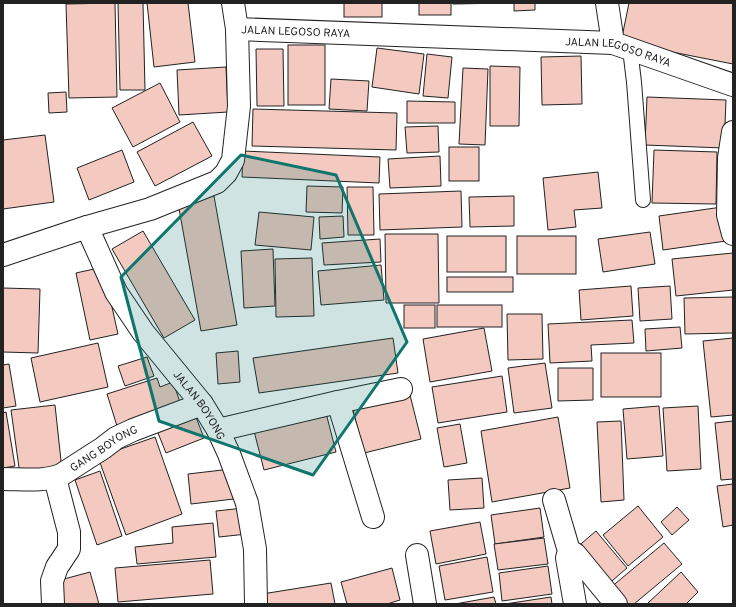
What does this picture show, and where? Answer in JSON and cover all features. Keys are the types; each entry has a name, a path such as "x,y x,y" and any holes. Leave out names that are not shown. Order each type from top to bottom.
{"street":[{"path":"233,3 237,29"},
{"path":"607,3 621,46"},
{"name":"JALAN LEGOSO RAYA","path":"3,255 87,227 150,209 217,182 226,173 232,160 239,106 237,29 621,46 733,85"},
{"path":"733,132 729,158 728,215 733,234"},
{"name":"JALAN BOYONG","path":"87,227 116,292 143,332 202,404 218,430 230,454 247,503 256,549 256,604"},
{"path":"218,430 401,389"},
{"path":"338,402 373,517"},
{"name":"GANG BOYONG","path":"3,479 55,478 103,448 116,438 202,404"},
{"path":"53,604 52,581 57,567 70,549 70,532 55,478"},
{"path":"554,500 569,552 567,558 575,604"},
{"path":"569,552 575,554 616,604"},
{"path":"417,555 425,604"}],"lane":[{"path":"621,46 634,82 643,200"}],"highlighted area":[{"path":"241,155 336,175 407,342 313,475 159,421 121,277"}],"building":[{"path":"115,3 117,97 69,98 66,4"},
{"path":"118,3 143,3 145,90 120,90"},
{"path":"147,3 188,3 195,62 154,67"},
{"path":"344,3 382,3 382,17 344,17"},
{"path":"419,3 451,3 451,15 419,15"},
{"path":"453,3 509,3 453,4"},
{"path":"514,3 535,3 535,10 514,11"},
{"path":"629,3 733,3 733,64 621,42"},
{"path":"288,45 325,45 325,105 288,105"},
{"path":"377,48 424,54 419,94 372,87"},
{"path":"256,49 283,49 284,106 257,106"},
{"path":"427,54 452,57 448,98 423,96"},
{"path":"581,56 582,104 542,105 541,57"},
{"path":"490,66 520,67 519,126 490,126"},
{"path":"226,67 228,112 179,115 177,70"},
{"path":"463,68 488,69 485,145 459,144"},
{"path":"331,79 369,81 367,111 329,109"},
{"path":"160,83 180,122 133,147 112,108"},
{"path":"66,92 67,112 49,113 48,93"},
{"path":"647,97 726,100 724,148 645,145"},
{"path":"407,101 455,102 455,123 407,123"},
{"path":"253,109 397,113 396,150 252,146"},
{"path":"193,122 212,156 155,186 137,152"},
{"path":"438,126 439,152 407,153 405,127"},
{"path":"45,135 54,202 3,209 3,140"},
{"path":"449,147 479,147 479,181 449,181"},
{"path":"122,150 134,182 89,200 77,168"},
{"path":"654,150 717,152 716,204 652,203"},
{"path":"243,151 380,157 379,183 242,177"},
{"path":"440,156 441,186 390,188 388,159"},
{"path":"598,172 602,208 574,210 576,227 548,230 543,178"},
{"path":"307,186 343,187 342,213 306,212"},
{"path":"347,187 373,187 374,235 348,235"},
{"path":"461,191 462,227 380,230 379,194"},
{"path":"214,196 237,325 201,331 178,203"},
{"path":"514,196 514,226 470,227 469,197"},
{"path":"722,207 726,241 663,250 659,216"},
{"path":"259,212 314,217 311,250 255,245"},
{"path":"343,216 344,237 320,239 319,217"},
{"path":"143,231 195,320 164,338 112,249"},
{"path":"650,232 655,264 603,272 598,239"},
{"path":"385,234 438,234 439,303 386,303"},
{"path":"447,236 506,236 506,272 447,272"},
{"path":"517,236 576,236 576,274 517,274"},
{"path":"380,239 381,262 324,265 322,243"},
{"path":"273,249 275,306 244,308 241,251"},
{"path":"733,253 733,290 676,296 672,259"},
{"path":"312,258 314,316 276,317 275,259"},
{"path":"381,265 384,300 321,305 318,271"},
{"path":"103,267 118,334 90,340 76,273"},
{"path":"447,277 513,277 513,292 447,292"},
{"path":"631,286 633,316 581,320 579,290"},
{"path":"670,286 672,319 640,321 638,288"},
{"path":"3,288 40,289 38,353 3,352"},
{"path":"733,297 733,333 685,334 684,298"},
{"path":"404,305 435,305 435,328 404,328"},
{"path":"437,305 502,305 502,327 437,327"},
{"path":"507,314 542,314 543,359 508,360"},
{"path":"632,320 634,343 591,345 592,361 550,363 548,324"},
{"path":"680,327 682,348 646,351 645,329"},
{"path":"484,328 492,371 430,382 423,339"},
{"path":"393,338 398,373 259,393 253,358"},
{"path":"733,338 733,415 711,417 703,341"},
{"path":"98,343 108,387 40,402 31,358"},
{"path":"238,351 240,382 218,384 216,353"},
{"path":"601,353 661,353 661,397 601,397"},
{"path":"147,357 154,376 125,386 118,366"},
{"path":"545,363 552,408 514,413 508,368"},
{"path":"9,364 16,406 3,408 3,365"},
{"path":"558,368 593,368 593,400 558,401"},
{"path":"502,376 507,412 438,423 432,387"},
{"path":"157,378 160,387 173,382 181,405 117,426 107,394"},
{"path":"410,395 421,439 364,453 353,410"},
{"path":"55,405 62,470 20,475 11,410"},
{"path":"659,406 663,456 627,459 623,409"},
{"path":"698,406 701,469 667,471 663,408"},
{"path":"6,412 15,466 3,468 3,413"},
{"path":"194,412 204,438 166,453 156,428"},
{"path":"326,413 336,452 264,470 254,431"},
{"path":"558,417 570,488 492,502 481,431"},
{"path":"621,421 624,500 601,502 597,422"},
{"path":"733,421 733,479 721,480 715,423"},
{"path":"460,424 467,463 444,467 437,428"},
{"path":"155,437 182,514 126,535 98,457"},
{"path":"231,469 234,499 191,504 188,474"},
{"path":"100,471 122,536 97,545 75,480"},
{"path":"482,478 484,508 450,510 448,480"},
{"path":"733,484 733,525 723,527 717,486"},
{"path":"638,506 663,537 628,566 603,535"},
{"path":"677,507 689,520 672,535 661,522"},
{"path":"244,508 247,534 219,537 216,511"},
{"path":"540,508 544,537 495,544 491,515"},
{"path":"480,522 486,554 436,564 430,531"},
{"path":"213,523 216,557 137,564 135,547 173,543 172,527"},
{"path":"596,531 627,568 606,586 575,549"},
{"path":"544,538 548,564 498,570 494,544"},
{"path":"664,543 682,564 634,604 623,604 610,588"},
{"path":"487,557 493,592 445,600 439,566"},
{"path":"210,560 213,594 118,602 115,568"},
{"path":"548,566 552,594 502,601 499,573"},
{"path":"392,568 400,600 387,604 347,604 341,582"},
{"path":"90,572 99,604 58,604 53,582"},
{"path":"681,572 698,592 686,604 647,604"},
{"path":"331,583 335,604 263,604 262,594"},
{"path":"494,597 496,604 455,604"},
{"path":"551,597 552,604 505,604"}]}
